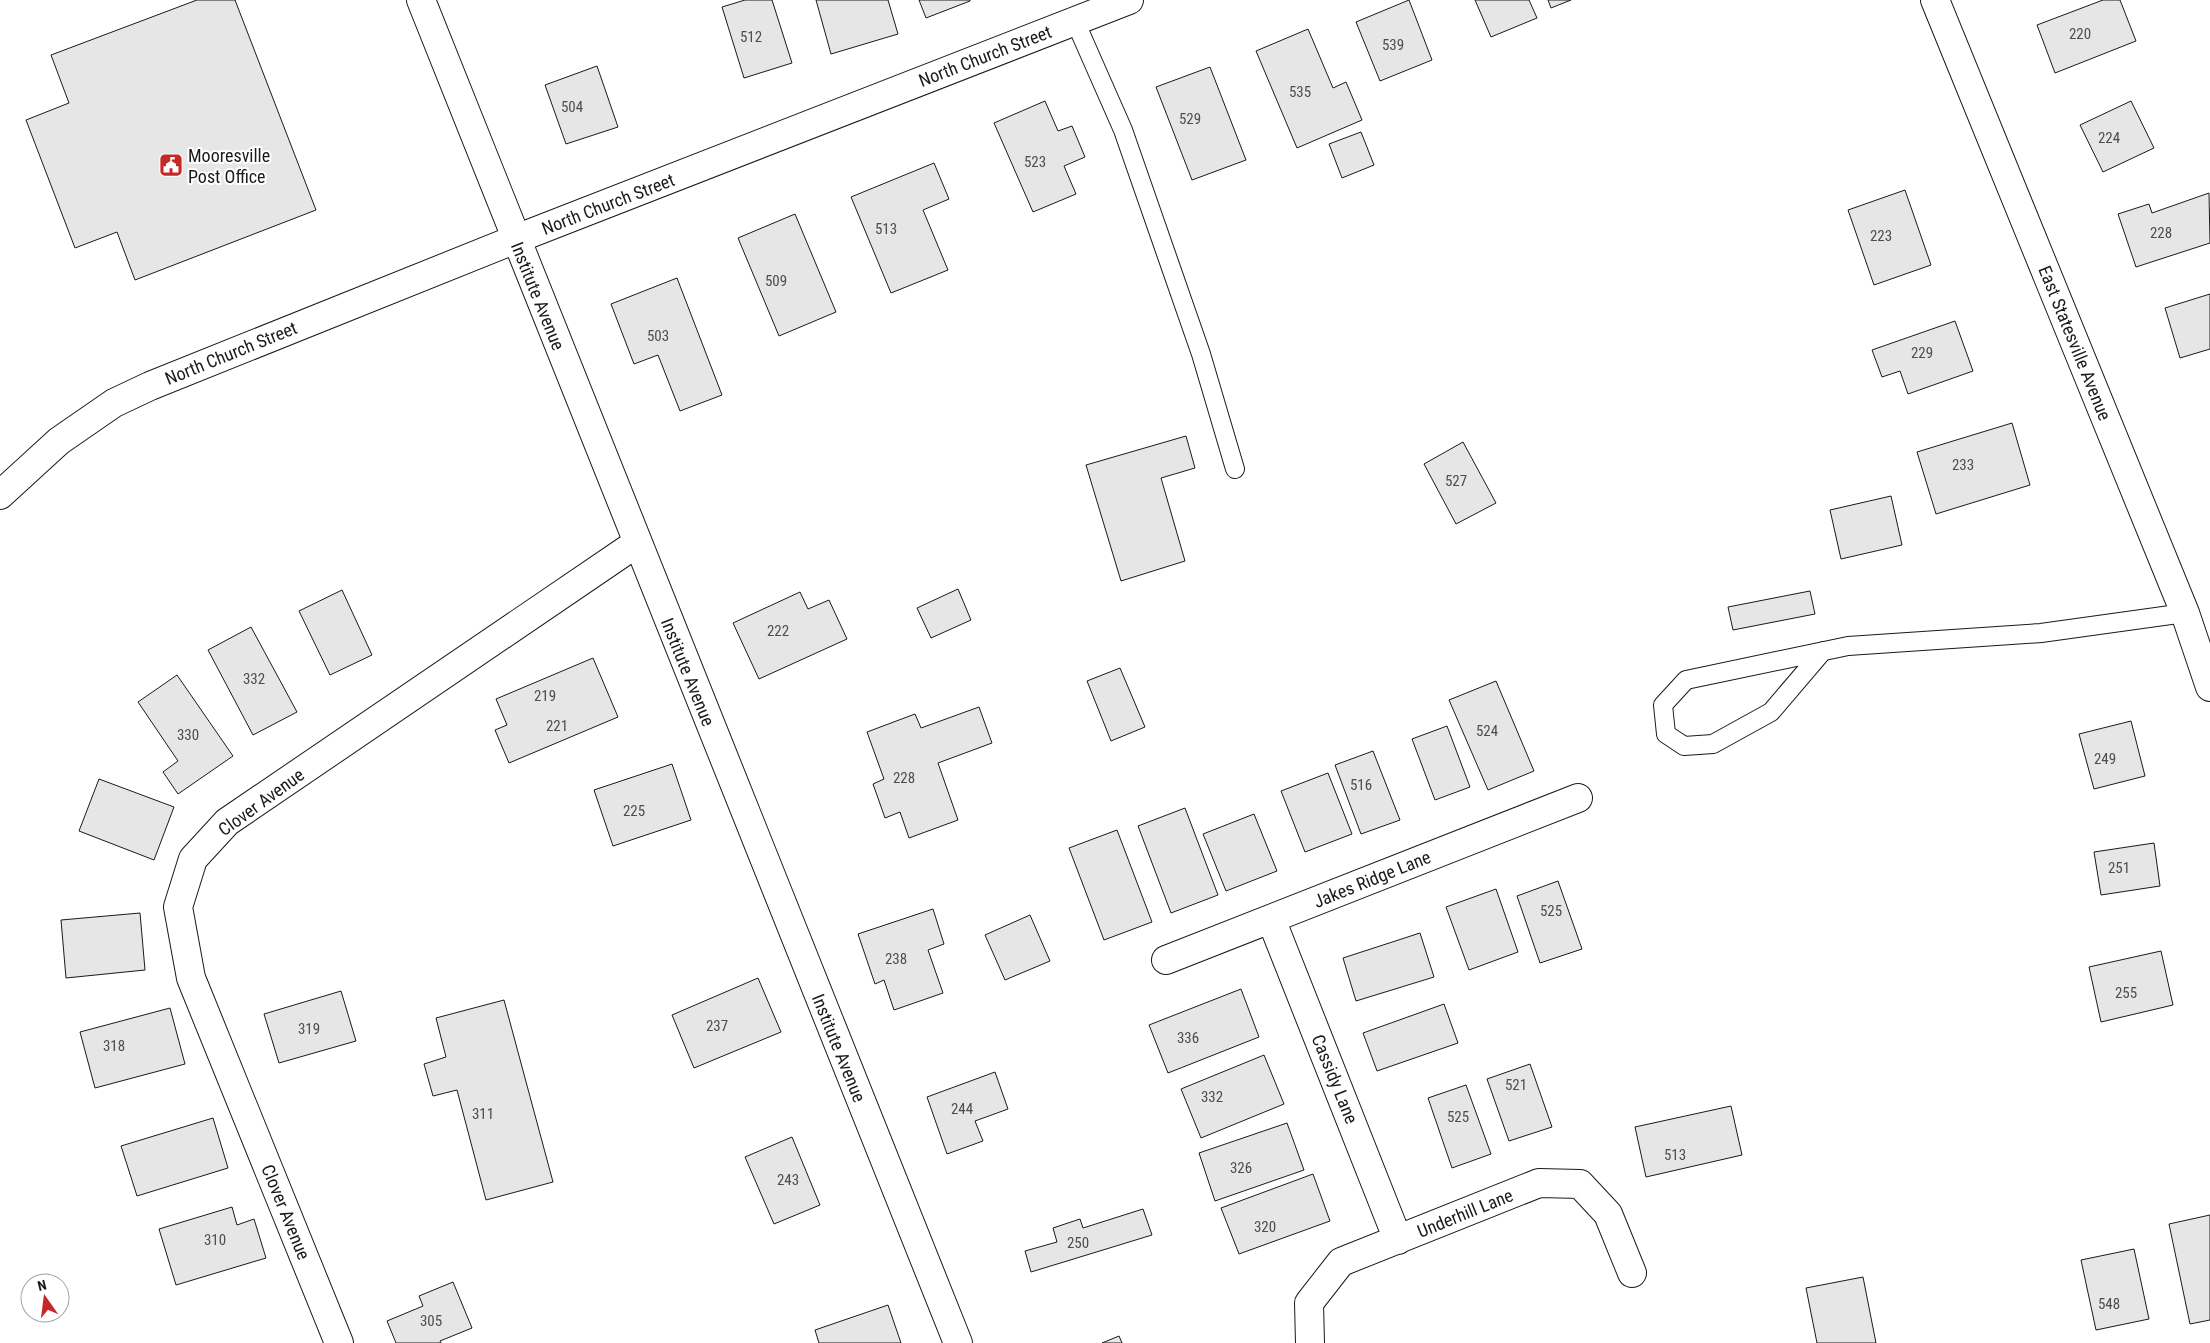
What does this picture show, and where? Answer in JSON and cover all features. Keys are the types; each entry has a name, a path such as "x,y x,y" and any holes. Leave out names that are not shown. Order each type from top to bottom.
{"street":[{"name":"Institute Avenue","path":"421,0 958,1343"},
{"name":"North Church Street","path":"0,495 59,441 114,403 150,386 516,239 1129,0"},
{"name":"East Statesville Avenue","path":"1935,0 2184,613 2210,687"},
{"name":"Clover Avenue","path":"340,1343 191,978 178,907 193,859 227,822 637,543"},
{"name":"Jakes Ridge Lane","path":"1166,960 1578,798"},
{"name":"Cassidy Lane","path":"1271,919 1398,1240"},
{"name":"Underhill Lane","path":"1310,1343 1308,1303 1341,1262 1538,1183 1580,1184 1608,1214 1632,1273"}],"lane":[{"path":"1075,21 1124,130 1201,354 1235,469"},
{"path":"1823,651 1771,712 1713,744 1684,746 1666,734 1663,705 1686,680 1823,651 1848,646 2041,633 2184,613"}],"building":[{"name":"Mooresville Post Office","path":"197,0 235,0 316,210 135,280 117,232 75,248 26,120 69,103 51,55"},
{"path":"745,0 772,0 792,63 744,78 722,7"},
{"path":"816,0 888,0 898,34 831,54"},
{"path":"919,0 970,0 970,1 926,18"},
{"path":"1409,0 1432,60 1380,81 1356,22"},
{"path":"1475,0 1529,0 1537,18 1491,37"},
{"path":"1548,0 1571,0 1551,8"},
{"path":"2103,0 2120,0 2136,41 2055,73 2037,25"},
{"path":"1308,29 1333,88 1346,82 1362,120 1297,148 1256,51"},
{"path":"597,66 618,127 566,144 545,85"},
{"path":"1210,67 1246,160 1192,180 1156,87"},
{"path":"1045,101 1058,131 1072,126 1085,157 1064,166 1076,194 1033,212 994,123"},
{"path":"2131,101 2154,148 2103,172 2080,125"},
{"path":"1361,132 1374,165 1342,178 1329,144"},
{"path":"934,163 949,199 923,210 948,270 891,293 851,197"},
{"path":"1905,190 1931,265 1874,285 1848,210"},
{"path":"2209,193 2210,243 2136,267 2118,214 2149,204 2152,213"},
{"path":"795,214 836,312 779,336 738,238"},
{"path":"677,278 722,395 680,411 658,355 634,364 611,304"},
{"path":"2210,294 2210,349 2180,358 2165,308"},
{"path":"1955,321 1973,371 1908,394 1900,371 1882,377 1872,350"},
{"path":"2012,423 2030,485 1936,514 1917,452"},
{"path":"1186,436 1195,468 1161,478 1185,561 1121,581 1086,465"},
{"path":"1463,442 1496,503 1456,524 1424,464"},
{"path":"1891,496 1902,545 1841,559 1830,510"},
{"path":"958,589 971,620 931,638 917,608"},
{"path":"342,590 372,655 330,675 299,611"},
{"path":"1810,591 1815,614 1733,630 1728,607"},
{"path":"800,592 808,609 829,600 847,639 759,679 733,623"},
{"path":"251,627 297,712 253,735 208,650"},
{"path":"593,658 618,717 509,763 495,730 507,725 496,699"},
{"path":"1120,668 1145,727 1111,741 1087,681"},
{"path":"177,675 233,756 178,794 163,772 178,761 138,702"},
{"path":"1496,681 1534,771 1488,790 1449,700"},
{"path":"979,707 992,743 938,763 958,820 909,838 900,812 885,818 873,784 884,779 867,732 915,714 921,728"},
{"path":"2131,721 2145,776 2094,789 2079,734"},
{"path":"1447,726 1470,787 1435,800 1412,739"},
{"path":"1373,751 1400,820 1361,834 1335,765"},
{"path":"672,764 691,820 613,846 594,790"},
{"path":"1328,773 1352,834 1305,852 1281,791"},
{"path":"99,779 174,807 154,860 79,831"},
{"path":"1185,808 1218,895 1171,913 1138,826"},
{"path":"1254,814 1277,871 1226,891 1203,834"},
{"path":"1117,830 1152,922 1104,940 1069,848"},
{"path":"2154,843 2160,886 2101,895 2094,852"},
{"path":"1558,881 1582,949 1540,963 1517,896"},
{"path":"1496,889 1518,952 1469,970 1446,907"},
{"path":"933,909 944,944 928,950 943,993 894,1010 884,980 875,984 858,934"},
{"path":"140,913 145,970 66,978 61,920"},
{"path":"1030,915 1050,961 1005,980 985,935"},
{"path":"1420,933 1434,977 1356,1001 1343,958"},
{"path":"2161,951 2173,1005 2101,1022 2089,967"},
{"path":"758,978 781,1032 694,1068 672,1015"},
{"path":"1241,989 1259,1037 1168,1073 1149,1025"},
{"path":"341,991 356,1041 279,1063 264,1014"},
{"path":"504,1000 553,1182 486,1200 457,1090 433,1096 424,1064 446,1057 436,1018"},
{"path":"1444,1004 1458,1043 1377,1071 1363,1033"},
{"path":"170,1008 185,1064 95,1088 80,1032"},
{"path":"1264,1055 1284,1104 1201,1138 1181,1089"},
{"path":"1530,1064 1552,1127 1509,1141 1487,1079"},
{"path":"995,1072 1008,1109 975,1121 983,1141 947,1154 927,1097"},
{"path":"1466,1085 1491,1154 1452,1168 1428,1098"},
{"path":"1731,1106 1742,1155 1646,1177 1635,1127"},
{"path":"213,1118 228,1168 137,1196 121,1146"},
{"path":"1287,1123 1304,1170 1215,1201 1199,1153"},
{"path":"792,1137 820,1205 774,1224 745,1157"},
{"path":"1313,1174 1330,1221 1239,1254 1221,1208"},
{"path":"232,1207 237,1225 254,1219 266,1258 176,1285 159,1229"},
{"path":"1143,1209 1152,1235 1031,1272 1025,1251 1057,1242 1053,1228 1080,1219 1083,1228"},
{"path":"2210,1215 2210,1320 2190,1324 2169,1224"},
{"path":"2134,1249 2149,1319 2096,1330 2081,1260"},
{"path":"1863,1277 1876,1343 1817,1343 1806,1288"},
{"path":"453,1282 472,1328 440,1341 441,1343 396,1343 387,1321 423,1306 419,1296"},
{"path":"888,1305 901,1343 819,1343 815,1330"},
{"path":"1119,1336 1122,1343 1102,1343"}],"place":[{"name":"Mooresville Post Office","path":"171,165"}]}
